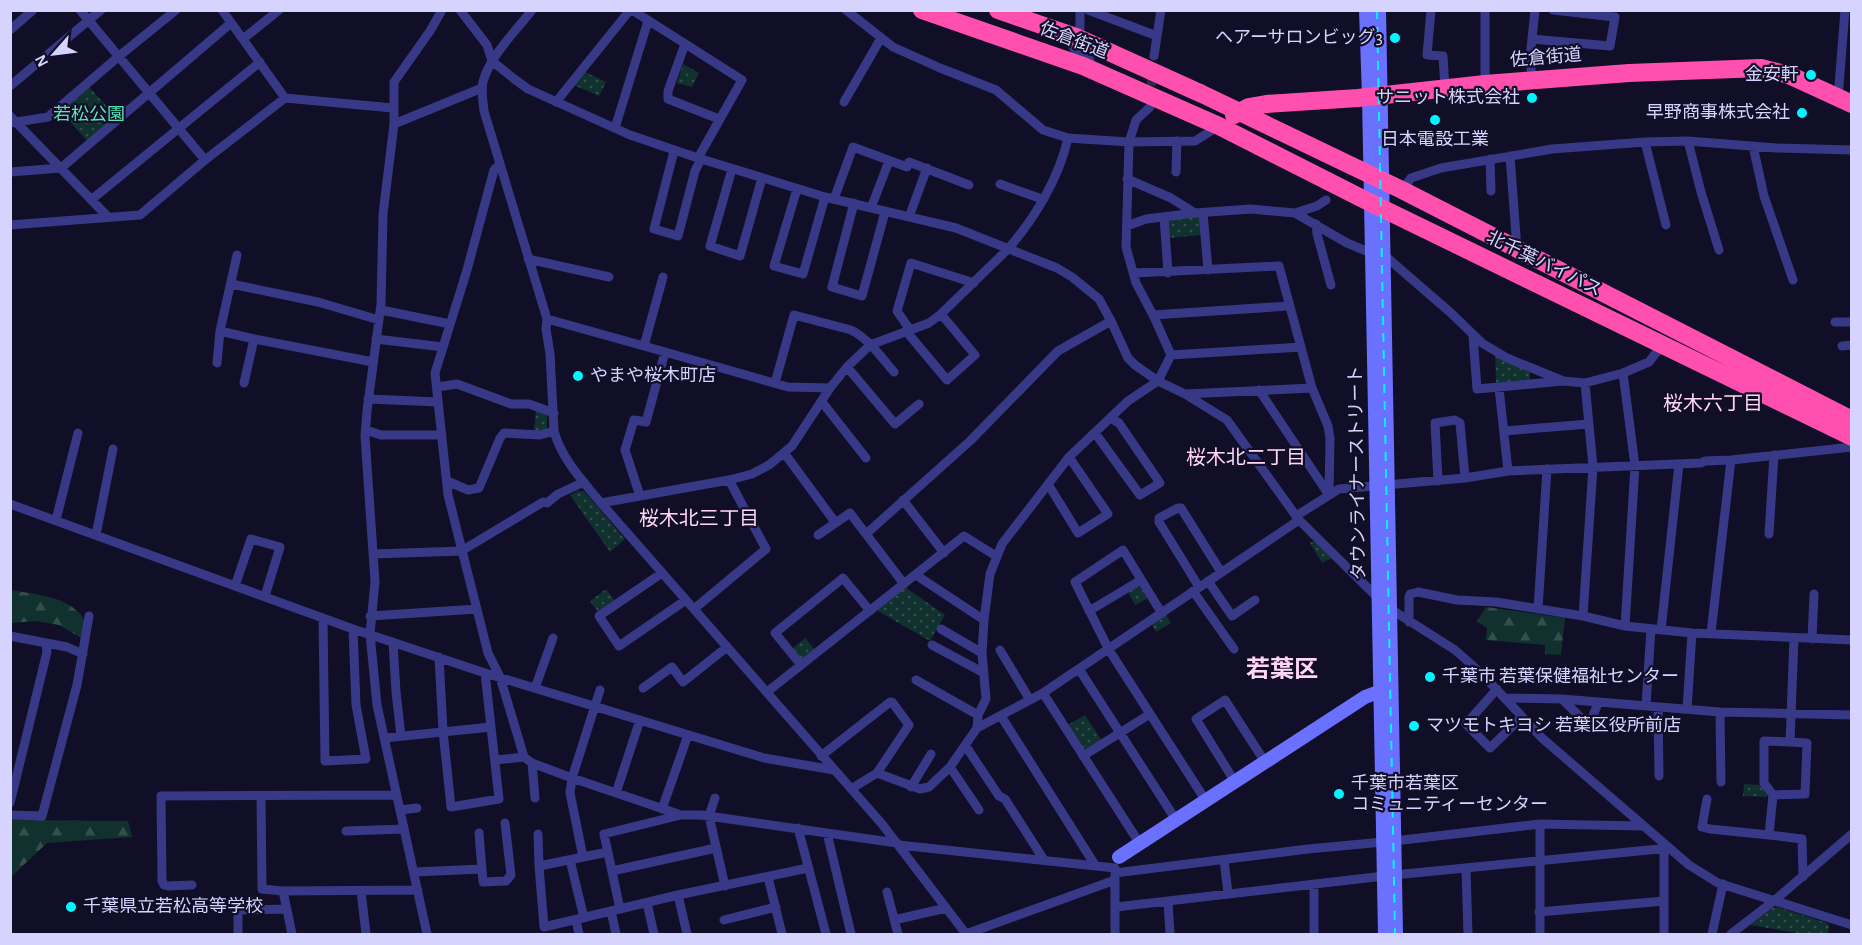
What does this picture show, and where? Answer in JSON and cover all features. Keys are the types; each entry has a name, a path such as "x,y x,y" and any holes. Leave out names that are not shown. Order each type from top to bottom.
{"highway":[{"name":"佐倉街道","path":"922,10 1083,66 1157,104 1219,126 1249,107 1266,104 1375,97 1485,84 1629,73 1761,68 1789,75 1845,101"},
{"name":"佐倉街道","path":"998,10 1076,38 1239,112"},
{"name":"北千葉バイパス","path":"1239,112 1402,190 1851,420"},
{"name":"北千葉バイパス","path":"1219,126 1377,206 1851,437"}],"street":[{"path":"10,30 33,10"},
{"path":"80,10 205,160"},
{"path":"10,86 101,10"},
{"path":"13,121 48,117 176,10"},
{"path":"243,39 279,10"},
{"path":"427,934 377,705 370,634 375,582 366,430 380,315 383,214 394,124 394,82 430,32 442,10"},
{"path":"460,10 487,45 492,61 528,89 615,128 674,151 797,189 956,228 1057,268 1072,277 1099,298 1128,358 1158,381 1185,394 1227,420 1298,518 1390,610 1455,650 1497,689 1542,738 1666,848 1689,865 1723,884 1851,925"},
{"path":"532,10 492,61 486,72 482,88 484,111 548,319 546,329 550,354 554,431 564,456 601,503 898,844 966,934 1116,869 1140,844 1365,697 1381,691"},
{"path":"556,102 631,10 742,80 719,119 695,171 678,236 654,229 674,151"},
{"path":"846,10 893,47 996,90 1043,130 1068,138 1129,142 1195,141 1219,126"},
{"path":"1080,10 1080,28 1072,47 1079,56 1138,81 1157,104 1136,120 1129,142 1126,247 1136,283 1171,355"},
{"path":"1088,10 1157,36"},
{"path":"1154,56 1161,10"},
{"name":"タウンライナーストリート","path":"1366,10 1375,97"},
{"name":"タウンライナーストリート","path":"1379,10 1375,97 1377,254 1382,487 1390,610 1389,876 1385,934"},
{"path":"1431,10 1427,55 1443,56 1445,89"},
{"path":"1485,10 1485,84"},
{"path":"1532,80 1530,58 1535,10"},
{"path":"1532,39 1610,46 1615,17 1602,13 1553,10"},
{"path":"1845,10 1845,101"},
{"path":"224,11 285,98"},
{"path":"615,128 648,21"},
{"path":"10,172 61,168 231,23"},
{"path":"843,102 881,38"},
{"path":"685,44 668,91 668,99 719,119"},
{"path":"91,200 260,62"},
{"path":"394,124 482,88"},
{"path":"10,225 140,215 205,160 285,98 393,108"},
{"path":"13,121 108,217"},
{"path":"601,503 752,474 785,454 799,437 830,388 870,345 929,323 1008,249 1042,199 1060,164 1068,138"},
{"path":"1176,172 1177,141"},
{"path":"1688,141 1719,250"},
{"path":"1402,190 1411,178 1441,168 1552,149 1688,141 1851,150"},
{"path":"1645,142 1666,225"},
{"path":"1753,146 1764,196 1794,280"},
{"path":"797,189 774,266 803,274 829,198 853,147 907,167 909,162 969,185"},
{"path":"1510,156 1516,249"},
{"path":"1490,159 1491,191"},
{"path":"871,208 889,161"},
{"path":"500,164 494,170 467,270 435,373 448,495 488,653 500,677 528,760 535,798"},
{"path":"909,217 927,168"},
{"path":"732,169 710,246 740,256 762,178"},
{"path":"1127,179 1199,213"},
{"path":"999,184 1042,199"},
{"path":"1127,226 1146,219 1199,213 1251,209 1295,213 1317,207 1326,200"},
{"path":"854,203 832,287 862,296 885,212"},
{"path":"1199,213 1208,270"},
{"path":"1295,213 1347,243 1377,254 1451,314 1473,336 1507,358 1563,381"},
{"path":"1164,217 1168,273"},
{"path":"1316,224 1331,285"},
{"path":"217,363 220,331 237,255"},
{"path":"528,259 609,278"},
{"path":"941,314 975,355 946,380 908,330 897,311 911,263 974,283"},
{"path":"1134,273 1279,266 1312,388 1324,414 1329,432 1329,495"},
{"path":"644,346 663,277"},
{"path":"231,284 380,315 450,324"},
{"path":"1153,315 1289,306"},
{"path":"775,383 794,315 851,330 870,345 894,372"},
{"path":"548,319 788,387 830,388"},
{"path":"866,534 970,441 1058,351 1111,321"},
{"path":"1835,322 1851,322"},
{"path":"220,331 373,362"},
{"path":"1473,336 1477,388 1563,381 1585,382 1623,373 1649,362 1662,345"},
{"path":"244,383 254,339"},
{"path":"376,339 442,347"},
{"path":"1171,355 1301,347"},
{"path":"640,496 625,450 634,420 646,422 665,352"},
{"path":"977,728 978,715 986,699 982,652 984,620 990,574 996,556 1013,529 1069,457 1128,401 1158,381 1171,355"},
{"path":"847,368 895,424 919,404"},
{"path":"1623,373 1635,466 1625,626"},
{"path":"1583,616 1593,467 1585,382"},
{"path":"437,387 457,384 511,404 529,404 554,413"},
{"path":"1185,394 1312,388"},
{"path":"1499,388 1508,471"},
{"path":"1259,390 1329,495"},
{"path":"368,399 438,402"},
{"path":"822,402 866,458"},
{"path":"1095,433 1140,495 1160,483 1119,423 1110,418"},
{"path":"1438,481 1435,423 1455,420 1460,423 1465,478"},
{"path":"1504,431 1589,424"},
{"path":"366,430 381,435 442,435"},
{"path":"447,481 468,490 479,488 504,433 540,435 554,431"},
{"path":"56,520 78,433"},
{"path":"877,773 911,787 920,789 929,787 950,767 977,728 1043,693 1109,650 1120,639 1208,581 1339,489 1382,487 1508,471 1679,464 1851,447"},
{"path":"96,535 113,449"},
{"path":"785,454 835,522"},
{"path":"1769,534 1774,455"},
{"path":"1048,484 1078,533 1108,514 1069,457"},
{"path":"1711,633 1731,460"},
{"path":"1646,705 1679,464"},
{"path":"1538,609 1547,469"},
{"path":"694,609 766,549 729,480"},
{"path":"373,554 463,551 543,502 547,503 558,494 584,482"},
{"name":"タウンライナーストリート","path":"1382,487 1378,598 1389,841"},
{"path":"903,500 944,553"},
{"path":"10,504 322,618 485,673 764,758 834,770"},
{"path":"1221,572 1181,508 1159,518 1159,522 1196,589 1234,650"},
{"path":"818,535 849,513 904,584"},
{"path":"767,692 964,536 996,556"},
{"path":"235,586 251,539 280,547 265,596"},
{"path":"1161,612 1123,550 1075,582 1109,650 1206,801"},
{"path":"662,573 599,616 619,646 686,600"},
{"path":"916,574 984,620"},
{"path":"801,666 775,633 843,578 870,611"},
{"path":"1089,612 1141,580"},
{"path":"1208,581 1232,616 1255,600"},
{"path":"1409,622 1410,594 1418,592 1457,600 1496,602 1583,616 1625,626 1692,633 1851,640"},
{"path":"1812,639 1814,594"},
{"path":"370,616 477,609"},
{"path":"10,815 42,816 76,685 88,616"},
{"path":"322,618 325,760 366,759 356,705 354,629"},
{"path":"940,629 982,652"},
{"path":"1687,709 1692,633"},
{"path":"10,636 67,647 82,654"},
{"path":"535,688 553,638"},
{"path":"1790,742 1794,638"},
{"path":"393,642 401,736"},
{"path":"10,803 47,652 46,643"},
{"path":"932,645 984,673"},
{"path":"643,688 672,667 683,682 727,647"},
{"path":"1000,650 1030,700"},
{"path":"439,657 443,731 451,807 499,799 485,673"},
{"path":"1079,669 1176,820"},
{"path":"916,680 978,715"},
{"path":"1497,689 1466,724 1490,748 1522,717"},
{"path":"583,857 570,793 572,778 600,690"},
{"path":"1043,693 1140,844"},
{"path":"1505,698 1562,699 1720,711 1851,716"},
{"path":"1562,699 1589,726 1598,703"},
{"path":"1235,782 1196,719 1225,700 1265,762"},
{"path":"821,756 892,702 909,725 877,773 851,789"},
{"path":"1658,707 1659,776"},
{"path":"1720,711 1721,782"},
{"path":"1083,756 1150,714"},
{"path":"1001,716 1095,865"},
{"path":"616,793 640,720"},
{"path":"384,738 491,727"},
{"path":"662,809 688,735"},
{"path":"1769,835 1773,795 1764,783 1764,741 1807,743 1805,794 1773,795"},
{"path":"965,745 999,796 1005,799 1044,860"},
{"path":"911,787 931,754"},
{"path":"495,760 528,760 572,778 681,815 708,816 898,844 1116,869 1224,860 1540,824 1642,825"},
{"path":"950,767 979,810"},
{"path":"192,885 168,886 162,881 161,796 396,795"},
{"path":"261,796 262,889 284,891 418,890"},
{"path":"715,798 708,816 725,886"},
{"path":"1707,799 1702,827 1710,830 1802,839 1803,877"},
{"path":"400,810 417,808"},
{"path":"616,934 612,871 604,834 681,815"},
{"path":"479,833 483,882 506,880 511,875 505,824"},
{"path":"1540,824 1540,934"},
{"path":"798,828 826,934"},
{"path":"346,831 404,829"},
{"path":"826,833 851,934"},
{"path":"538,834 544,927 678,895 808,868"},
{"path":"1731,934 1803,877 1851,834"},
{"path":"612,871 716,848"},
{"path":"1116,907 1228,893 1666,848"},
{"path":"1664,934 1666,848"},
{"path":"539,866 608,852"},
{"path":"570,860 580,919 579,934"},
{"path":"1224,860 1228,893"},
{"path":"414,872 482,869"},
{"path":"1115,934 1116,869"},
{"path":"1466,869 1468,934"},
{"name":"タウンライナーストリート","path":"1389,876 1396,934"},
{"path":"768,877 783,934"},
{"path":"1314,884 1314,934"},
{"path":"1712,934 1723,884"},
{"path":"284,891 292,934"},
{"path":"361,891 366,934"},
{"path":"888,892 898,934"},
{"path":"678,895 687,934"},
{"path":"1168,901 1170,934"},
{"path":"1539,912 1664,901"},
{"path":"646,903 654,934"},
{"path":"724,920 776,907"},
{"path":"894,920 946,908"},
{"path":"238,934 238,909 287,909"}],"green space":[{"path":"683,64 699,73 692,87 677,83"},
{"path":"585,72 606,82 599,96 574,85"},
{"name":"若松公園","path":"89,87 117,118 89,143 61,112"},
{"path":"1198,216 1201,219 1202,235 1168,238 1167,220"},
{"path":"1495,353 1530,369 1530,380 1496,383"},
{"path":"536,410 547,414 547,429 543,432 534,431"},
{"path":"584,491 625,539 610,552 570,495"},
{"path":"1314,541 1332,558 1322,563 1310,543"},
{"path":"1138,586 1148,598 1135,605 1128,592"},
{"path":"905,587 945,615 930,641 876,610"},
{"path":"606,589 615,601 599,613 590,601"},
{"path":"11,590 49,597 75,609 83,618 90,643 59,625 36,621 11,623"},
{"path":"1486,607 1565,618 1561,655 1545,654 1545,645 1486,640 1487,628 1477,621"},
{"path":"1165,613 1171,623 1156,632 1150,621"},
{"path":"805,638 815,650 802,661 792,649"},
{"path":"1085,715 1102,741 1089,749 1083,748 1068,725"},
{"path":"1744,784 1762,785 1767,797 1743,796"},
{"path":"11,820 128,821 132,837 47,843 11,877"},
{"path":"1777,907 1827,923 1828,934 1804,934 1750,925 1772,908"}],"tunnel":[{"path":"1150,99 1154,56"}],"railway":[{"path":"1377,10 1395,934"}],"place":[{"name":"ヘアーサロンビッグ3","path":"1395,38"},
{"name":"金安軒","path":"1811,75"},
{"name":"サニット株式会社","path":"1532,98"},
{"name":"早野商事株式会社","path":"1802,113"},
{"name":"日本電設工業","path":"1435,120"},
{"name":"やまや桜木町店","path":"578,376"},
{"name":"千葉市 若葉保健福祉センター","path":"1430,677"},
{"name":"マツモトキヨシ 若葉区役所前店","path":"1414,726"},
{"name":"千葉市若葉区 コミュニティーセンター","path":"1339,794"},
{"name":"千葉県立若松高等学校","path":"71,907"}],"district":[{"name":"桜木六丁目","path":"1713,404"},
{"name":"桜木北二丁目","path":"1246,458"},
{"name":"桜木北三丁目","path":"699,519"},
{"name":"若葉区","path":"1282,670"}]}
